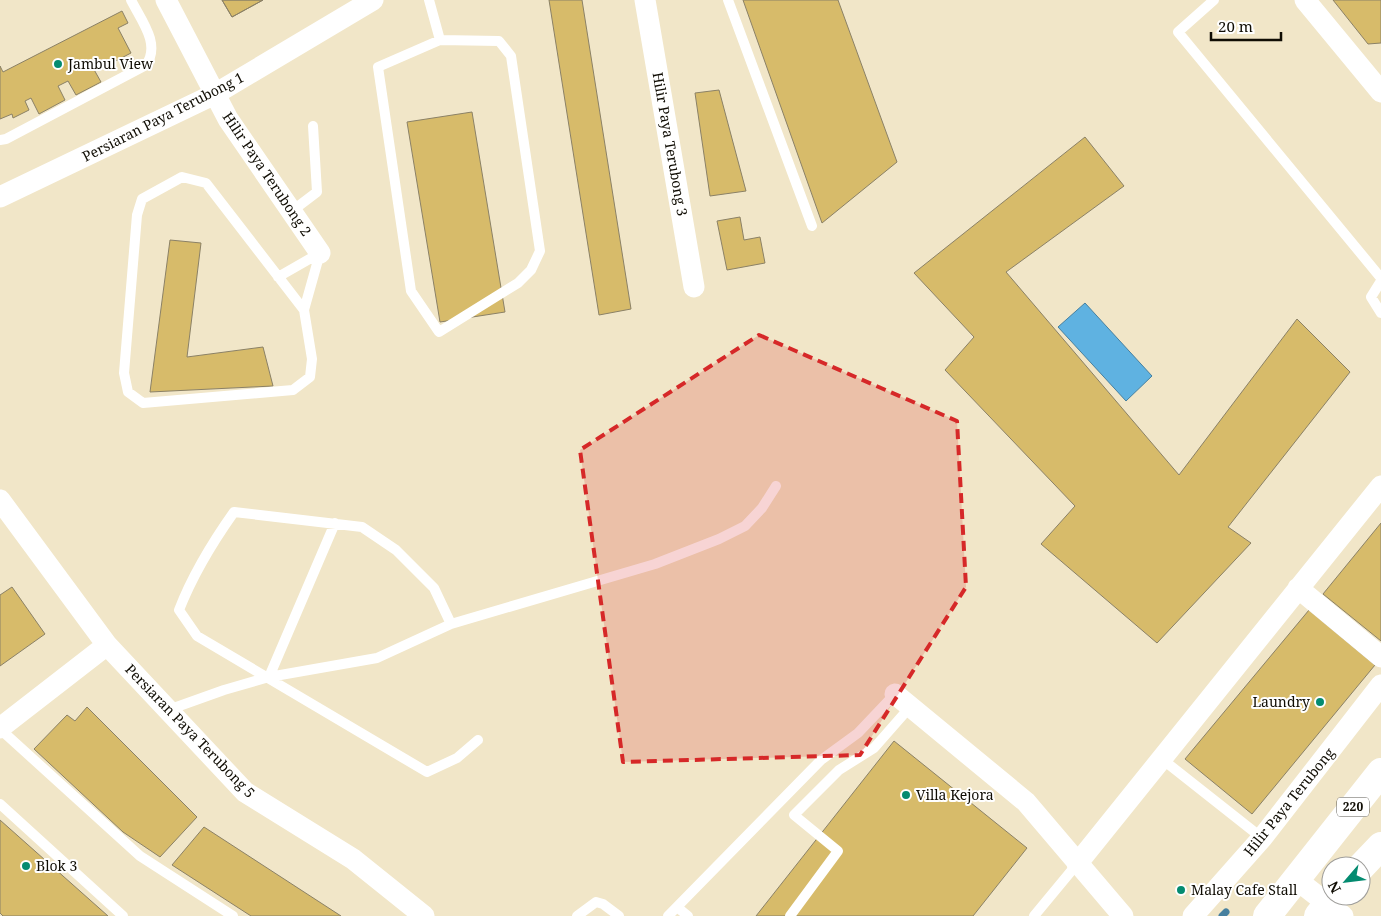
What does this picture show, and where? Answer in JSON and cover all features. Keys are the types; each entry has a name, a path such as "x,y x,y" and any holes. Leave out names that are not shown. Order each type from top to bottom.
{"main road":[{"name":"220","path":"1267,916 1381,772"},
{"path":"1371,856 1381,846"}],"street":[{"name":"Hilir Paya Terubong 2","path":"166,0 228,119 320,253"},
{"name":"Persiaran Paya Terubong 1","path":"0,197 215,94 373,0"},
{"name":"Hilir Paya Terubong 3","path":"645,0 694,287"},
{"path":"1305,0 1378,84"},
{"path":"1077,864 1381,486"},
{"name":"Persiaran Paya Terubong 5","path":"0,500 107,645 245,792 353,859 424,916"},
{"path":"1298,588 1381,657"},
{"path":"0,728 107,645"},
{"name":"Hilir Paya Terubong","path":"1193,916 1262,838 1381,686"},
{"path":"902,701 1026,802 1123,916"},
{"path":"1297,880 1331,908"}],"lane":[{"path":"0,140 6,139 146,64 153,49 151,40 131,0"},
{"path":"429,0 440,40"},
{"path":"728,0 812,226"},
{"path":"1214,0 1178,32 1381,279 1371,297 1381,312"},
{"path":"440,40 499,42 511,56 540,251 531,270 518,282 439,332 411,291 378,67 440,40"},
{"path":"292,211 317,192 313,126"},
{"path":"304,310 206,184 182,177 142,200 137,215 124,372 128,392 143,403 294,390 310,377 312,359 304,310 320,253"},
{"path":"278,277 320,253"},
{"path":"166,710 269,677 377,658 451,624 655,564 719,539 745,526 762,508 776,486"},
{"path":"451,624 434,588 396,550 362,526 234,512 210,546 189,584 180,610 197,636 427,772 457,758 478,740"},
{"path":"269,677 335,523"},
{"path":"668,916 820,760 902,701"},
{"path":"790,916 838,850 794,815 839,770 874,748 902,701"},
{"path":"0,728 140,856 233,916"},
{"path":"1162,758 1262,838"},
{"path":"0,804 123,916"},
{"path":"1034,916 1077,864"},
{"path":"577,916 596,902 619,916"},
{"path":"676,907 688,916"}],"highlighted area":[{"path":"759,335 957,421 966,587 860,755 623,762 580,450"}],"water":[{"path":"1085,303 1152,376 1126,401 1058,327"}],"building":[{"path":"222,0 263,0 232,17"},
{"path":"222,0 263,0 232,17"},
{"path":"549,0 582,0 631,309 599,315"},
{"path":"743,0 838,0 897,162 822,223"},
{"path":"1333,0 1381,0 1381,43 1368,44"},
{"name":"Jambul View","path":"122,11 128,23 118,28 131,53 104,67 101,61 92,66 101,82 76,95 68,81 58,86 65,100 39,114 31,98 25,101 29,110 13,118 12,114 0,119 0,66 3,72"},
{"path":"719,90 746,191 710,196 695,93"},
{"path":"472,112 505,312 440,322 407,122"},
{"path":"1085,137 1124,186 1006,272 1179,475 1297,319 1350,372 1228,527 1251,543 1157,643 1041,544 1075,506 945,370 974,337 914,273"},
{"path":"740,217 744,240 760,237 765,263 727,270 717,221"},
{"path":"170,240 201,243 187,357 263,347 273,386 150,392"},
{"path":"1381,523 1381,641 1323,594"},
{"path":"12,587 45,634 0,666 0,595"},
{"path":"1309,610 1375,665 1252,814 1185,759"},
{"path":"87,707 197,817 160,857 123,832 34,749 67,715 75,721"},
{"name":"Villa Kejora","path":"894,741 1027,848 973,916 756,916"},
{"name":"Blok 3","path":"0,820 108,916 3,916 0,913"},
{"path":"204,827 341,916 251,916 172,865"}],"waterway":[{"path":"1222,916 1226,912"}],"place":[{"name":"Jambul View","path":"58,64"},
{"name":"Laundry","path":"1320,702"},
{"name":"Villa Kejora","path":"906,795"},
{"name":"Blok 3","path":"26,866"},
{"name":"Malay Cafe Stall","path":"1181,890"}]}
